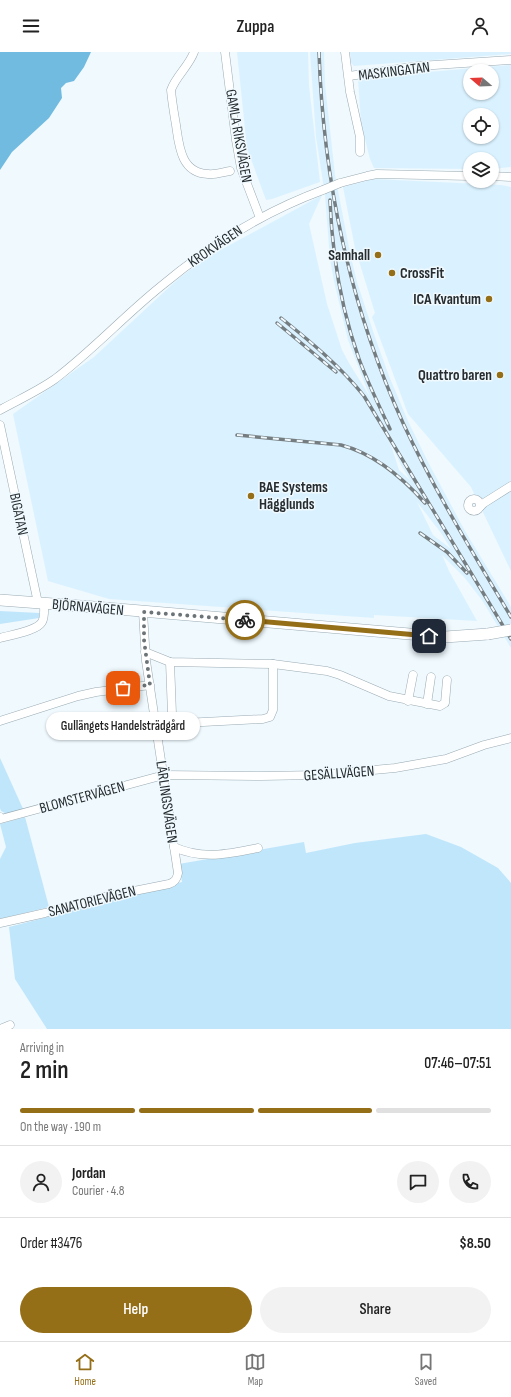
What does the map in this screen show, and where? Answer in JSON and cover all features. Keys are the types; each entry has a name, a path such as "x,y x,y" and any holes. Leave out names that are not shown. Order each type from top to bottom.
{"main road":[{"name":"BJÖRNAVÄGEN","path":"0,600 445,637 488,634 511,630"}],"street":[{"path":"194,52 192,58 174,83 171,90 179,150 183,159 190,167 198,172 209,175 230,171"},
{"name":"GAMLA RIKSVÄGEN","path":"226,52 236,140 241,168 260,218"},
{"path":"345,52 350,92 360,137 360,152"},
{"name":"MASKINGATAN","path":"349,76 419,66 511,60"},
{"name":"KROKVÄGEN","path":"0,410 54,380 177,273 220,242 260,218 340,183 377,174 463,176"},
{"path":"499,176 511,177"},
{"name":"BIGATAN","path":"0,424 44,617 43,621 38,626 0,638"},
{"path":"481,504 511,486"},
{"name":"LÄRLINGSVÄGEN","path":"144,612 145,652 178,873"},
{"path":"145,652 170,662 273,664 334,673 385,695 408,701 440,706 445,703 447,680"},
{"path":"170,662 172,714 177,722 184,723 263,719 270,717 273,710 273,664"},
{"path":"408,701 413,675"},
{"path":"427,704 431,677"},
{"path":"0,720 96,692 150,685"},
{"name":"GESÄLLVÄGEN","path":"164,775 312,775 395,768 446,759 484,745 511,738"},
{"name":"BLOMSTERVÄGEN","path":"0,818 164,775"},
{"path":"174,847 188,852 208,855 232,853 258,848"},
{"name":"SANATORIEVÄGEN","path":"0,923 45,913 106,896 169,884 175,880 178,873"},
{"path":"0,1029 10,1025"}],"shaded area":[{"path":"237,52 308,52 309,86 320,182 266,200 247,148"},
{"path":"310,52 324,52 325,84 335,175 357,282 389,376 408,421 465,531 511,607 511,648 482,600 464,577 442,555 449,571 477,621 374,615 374,618 109,599 48,581 13,414 94,357 178,279 204,259 322,195 309,224 327,304 342,350 370,397 348,340 334,281 330,259 325,195 316,137","holes":["389,439 401,465 410,480 399,470","417,502 441,533 451,549 433,535"]},
{"path":"350,52 511,52 511,54 354,66 351,63"},
{"path":"511,65 511,167 499,168 499,152 463,152 463,169 374,168 370,159 361,123 358,78 463,69 463,100 499,100 499,66"},
{"path":"374,179 463,183 463,188 499,188 499,185 511,187 511,571 471,487 408,414 372,317 375,313 355,248 343,187"},
{"path":"0,611 39,613 39,618 0,624"},
{"path":"0,758 24,811 9,815 1,811"},
{"path":"25,817 49,907 0,919 0,859 6,847 0,824"},
{"path":"426,834 461,847 498,868 511,883 511,1029 47,1029 15,979 9,927 182,882 179,864 304,842 306,853 355,843"}],"water":[{"path":"0,52 91,52 84,67 74,81 66,83 61,88 62,98 49,118 12,152 0,170"}],"railway":[{"path":"319,52 326,147 333,195 354,288 368,334 384,379 415,448 454,521 511,617"},
{"path":"330,200 335,261 342,301 362,368 390,429"},
{"path":"281,318 335,364 364,396 511,639"},
{"path":"277,323 336,372"},
{"path":"237,435 341,445 353,449 376,460 387,468 407,484 425,503"},
{"path":"420,533 447,552 467,573"}],"way so far":[{"path":"123,688 150,685 144,640 144,612 245,620"}],"place":[{"name":"Samhall","path":"378,255"},
{"name":"CrossFit","path":"392,273"},
{"name":"ICA Kvantum","path":"489,299"},
{"name":"Quattro baren","path":"500,375"},
{"name":"BAE Systems Hägglunds","path":"251,496"},
{"name":"Gullängets Handelsträdgård","path":"123,688"}],"route":[{"path":"245,620 429,636"}]}
